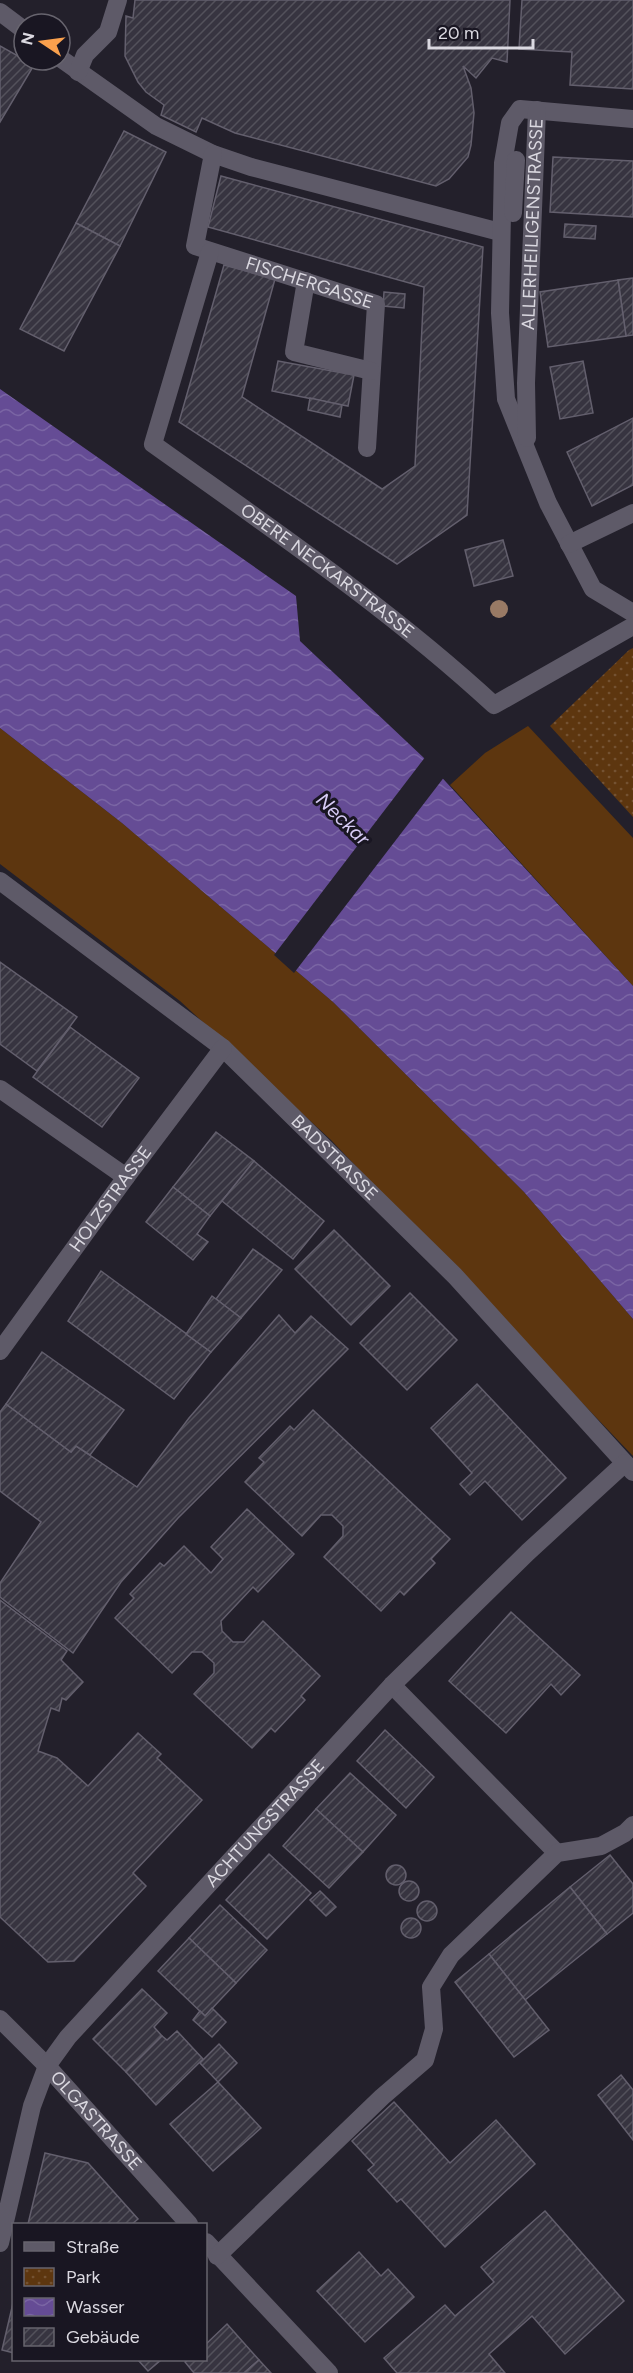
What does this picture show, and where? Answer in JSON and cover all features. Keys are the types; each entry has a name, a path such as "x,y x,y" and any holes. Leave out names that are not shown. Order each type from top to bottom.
{"street":[{"path":"78,72 85,55 108,32 118,0"},
{"path":"72,67 156,126 213,154 250,166 500,232"},
{"name":"ALLERHEILIGENSTRASSE","path":"528,450 526,383 537,110 520,109 510,123 503,163 500,313 506,399 548,503 593,589 633,612"},
{"path":"537,110 633,119"},
{"path":"210,252 195,246 213,154"},
{"path":"516,160 510,264 530,267"},
{"name":"FISCHERGASSE","path":"210,252 306,280 376,304 367,448"},
{"name":"OBERE NECKARSTRASSE","path":"210,252 153,444 325,567 449,663 494,705 633,626"},
{"path":"306,280 294,352 371,371"},
{"path":"570,544 633,513"},
{"name":"BADSTRASSE","path":"0,881 223,1048 454,1276 629,1467"},
{"name":"HOLZSTRASSE","path":"0,1351 223,1048"},
{"path":"0,1089 126,1177"},
{"name":"ACHTUNGSTRASSE","path":"0,2243 32,2106 46,2066 68,2037 392,1685 528,1552 629,1467"},
{"path":"392,1685 557,1853"},
{"path":"328,2373 212,2249 425,2060 434,2029 431,1987 451,1955 557,1853 601,1846 625,1833 633,1825"},
{"name":"OLGASTRASSE","path":"0,2019 46,2066 188,2223"}],"green space":[{"path":"633,648 633,817 550,726"},
{"path":"528,726 633,838 633,986 450,785 485,753"},
{"path":"0,728 122,823 333,1002 524,1192 633,1319 633,1456 331,1140 180,1001 0,864"}],"water":[{"name":"Neckar","path":"0,389 296,596 300,641 424,758 633,986 633,1319 524,1192 333,1002 122,823 0,728"}],"pier":[{"path":"426,756 445,776 294,973 274,955"}],"building":[{"path":"135,0 510,0 507,62 492,58 476,78 463,66 471,88 474,113 471,145 468,157 449,179 436,186 235,133 202,118 196,132 161,115 164,105 146,92 138,82 125,56 126,16 133,18"},
{"path":"522,0 633,0 633,89 570,85 572,52 519,49"},
{"path":"0,46 12,53 12,72 30,72 0,122"},
{"path":"124,131 166,152 120,246 76,223"},
{"path":"553,157 633,161 633,217 550,212"},
{"path":"221,176 483,247 467,515 397,564 179,422 224,265 275,279 242,397 382,489 415,466 424,287 208,227"},
{"path":"76,223 120,246 64,351 20,329"},
{"path":"565,224 596,226 595,239 564,237"},
{"path":"633,278 633,335 626,336 618,280"},
{"path":"618,280 626,336 548,347 540,292"},
{"path":"384,292 405,294 404,308 383,306"},
{"path":"278,361 354,375 348,406 272,391"},
{"path":"583,361 593,413 560,419 550,367"},
{"path":"310,398 342,405 340,417 308,410"},
{"path":"633,418 633,485 592,506 567,452"},
{"path":"503,540 513,576 474,586 465,550"},
{"path":"0,962 77,1017 37,1071 0,1044"},
{"path":"70,1027 139,1078 102,1127 33,1077"},
{"path":"216,1132 254,1161 210,1216 173,1187"},
{"path":"254,1161 324,1221 293,1259 222,1201"},
{"path":"173,1187 210,1216 197,1234 208,1242 193,1260 146,1222"},
{"path":"334,1230 390,1286 351,1325 295,1269"},
{"path":"253,1249 282,1270 241,1318 216,1299"},
{"path":"101,1271 211,1352 174,1399 68,1321"},
{"path":"410,1293 457,1340 407,1390 360,1343"},
{"path":"212,1296 241,1318 211,1352 186,1334"},
{"path":"279,1315 295,1333 311,1316 348,1349 178,1518 121,1582 73,1653 0,1597 0,1583 41,1522 0,1491 0,1412 6,1404 71,1452 76,1446 137,1487 189,1418"},
{"path":"42,1352 124,1410 90,1455 76,1446 71,1452 6,1404"},
{"path":"477,1384 566,1478 522,1520 485,1481 470,1495 460,1484 472,1473 431,1428"},
{"path":"313,1410 450,1539 431,1559 435,1563 404,1595 400,1591 381,1611 324,1557 343,1536 343,1526 332,1515 321,1515 302,1536 245,1482 264,1462 259,1458 290,1426 294,1430"},
{"path":"247,1509 294,1554 258,1592 253,1587 221,1621 222,1631 233,1642 244,1642 263,1621 320,1676 301,1696 305,1700 275,1732 271,1728 252,1748 194,1694 214,1673 214,1663 202,1652 192,1652 172,1673 115,1618 134,1598 130,1594 160,1563 164,1566 184,1546 211,1573 223,1559 211,1547"},
{"path":"0,1600 67,1651 61,1660 83,1682 66,1700 62,1698 59,1711 51,1708 38,1751 57,1758 88,1786 138,1733 161,1754 157,1758 202,1800 133,1873 146,1886 74,1961 48,1962 0,1917"},
{"path":"511,1612 580,1675 561,1695 551,1684 506,1733 449,1681"},
{"path":"385,1730 434,1777 406,1808 357,1761"},
{"path":"350,1773 396,1815 363,1852 316,1809"},
{"path":"316,1809 363,1852 329,1888 283,1846"},
{"path":"269,1854 311,1893 267,1939 226,1900"},
{"path":"610,1855 633,1884 633,1913 607,1934 570,1887"},
{"path":"396,1865 403,1868 406,1875 403,1882 396,1885 389,1882 386,1875 389,1868"},
{"path":"409,1881 416,1884 419,1891 416,1898 409,1901 402,1898 399,1891 402,1884"},
{"path":"570,1887 607,1934 525,2000 489,1954"},
{"path":"320,1891 336,1907 326,1916 310,1900"},
{"path":"427,1901 434,1904 437,1911 434,1918 427,1921 420,1918 417,1911 420,1904"},
{"path":"220,1905 267,1950 236,1983 189,1938"},
{"path":"411,1918 418,1921 421,1928 418,1935 411,1938 404,1935 401,1928 404,1921"},
{"path":"189,1938 236,1983 205,2016 158,1971"},
{"path":"489,1954 549,2030 514,2057 455,1982"},
{"path":"142,1989 167,2013 154,2027 162,2036 126,2072 93,2039"},
{"path":"212,2008 226,2022 212,2037 193,2020 200,2011 205,2016"},
{"path":"177,2031 203,2059 156,2105 126,2072 162,2036 167,2040"},
{"path":"219,2044 237,2063 218,2082 200,2063"},
{"path":"621,2075 633,2090 633,2140 598,2095"},
{"path":"218,2082 261,2128 213,2171 170,2124"},
{"path":"394,2102 450,2163 496,2120 535,2164 445,2247 401,2199 397,2202 368,2170 374,2165 352,2141"},
{"path":"45,2153 88,2163 138,2219 133,2223 28,2223"},
{"path":"545,2211 624,2301 565,2354 532,2316 489,2354 505,2373 397,2373 384,2358 445,2305 455,2316 494,2282 481,2267"},
{"path":"359,2252 381,2276 388,2269 414,2297 365,2342 317,2291"},
{"path":"12,2307 12,2352 2,2350"},
{"path":"227,2324 259,2360 244,2373 194,2373 185,2362 207,2361 207,2343"},
{"path":"259,2360 271,2373 244,2373"},
{"path":"139,2361 160,2361 148,2371"}]}
